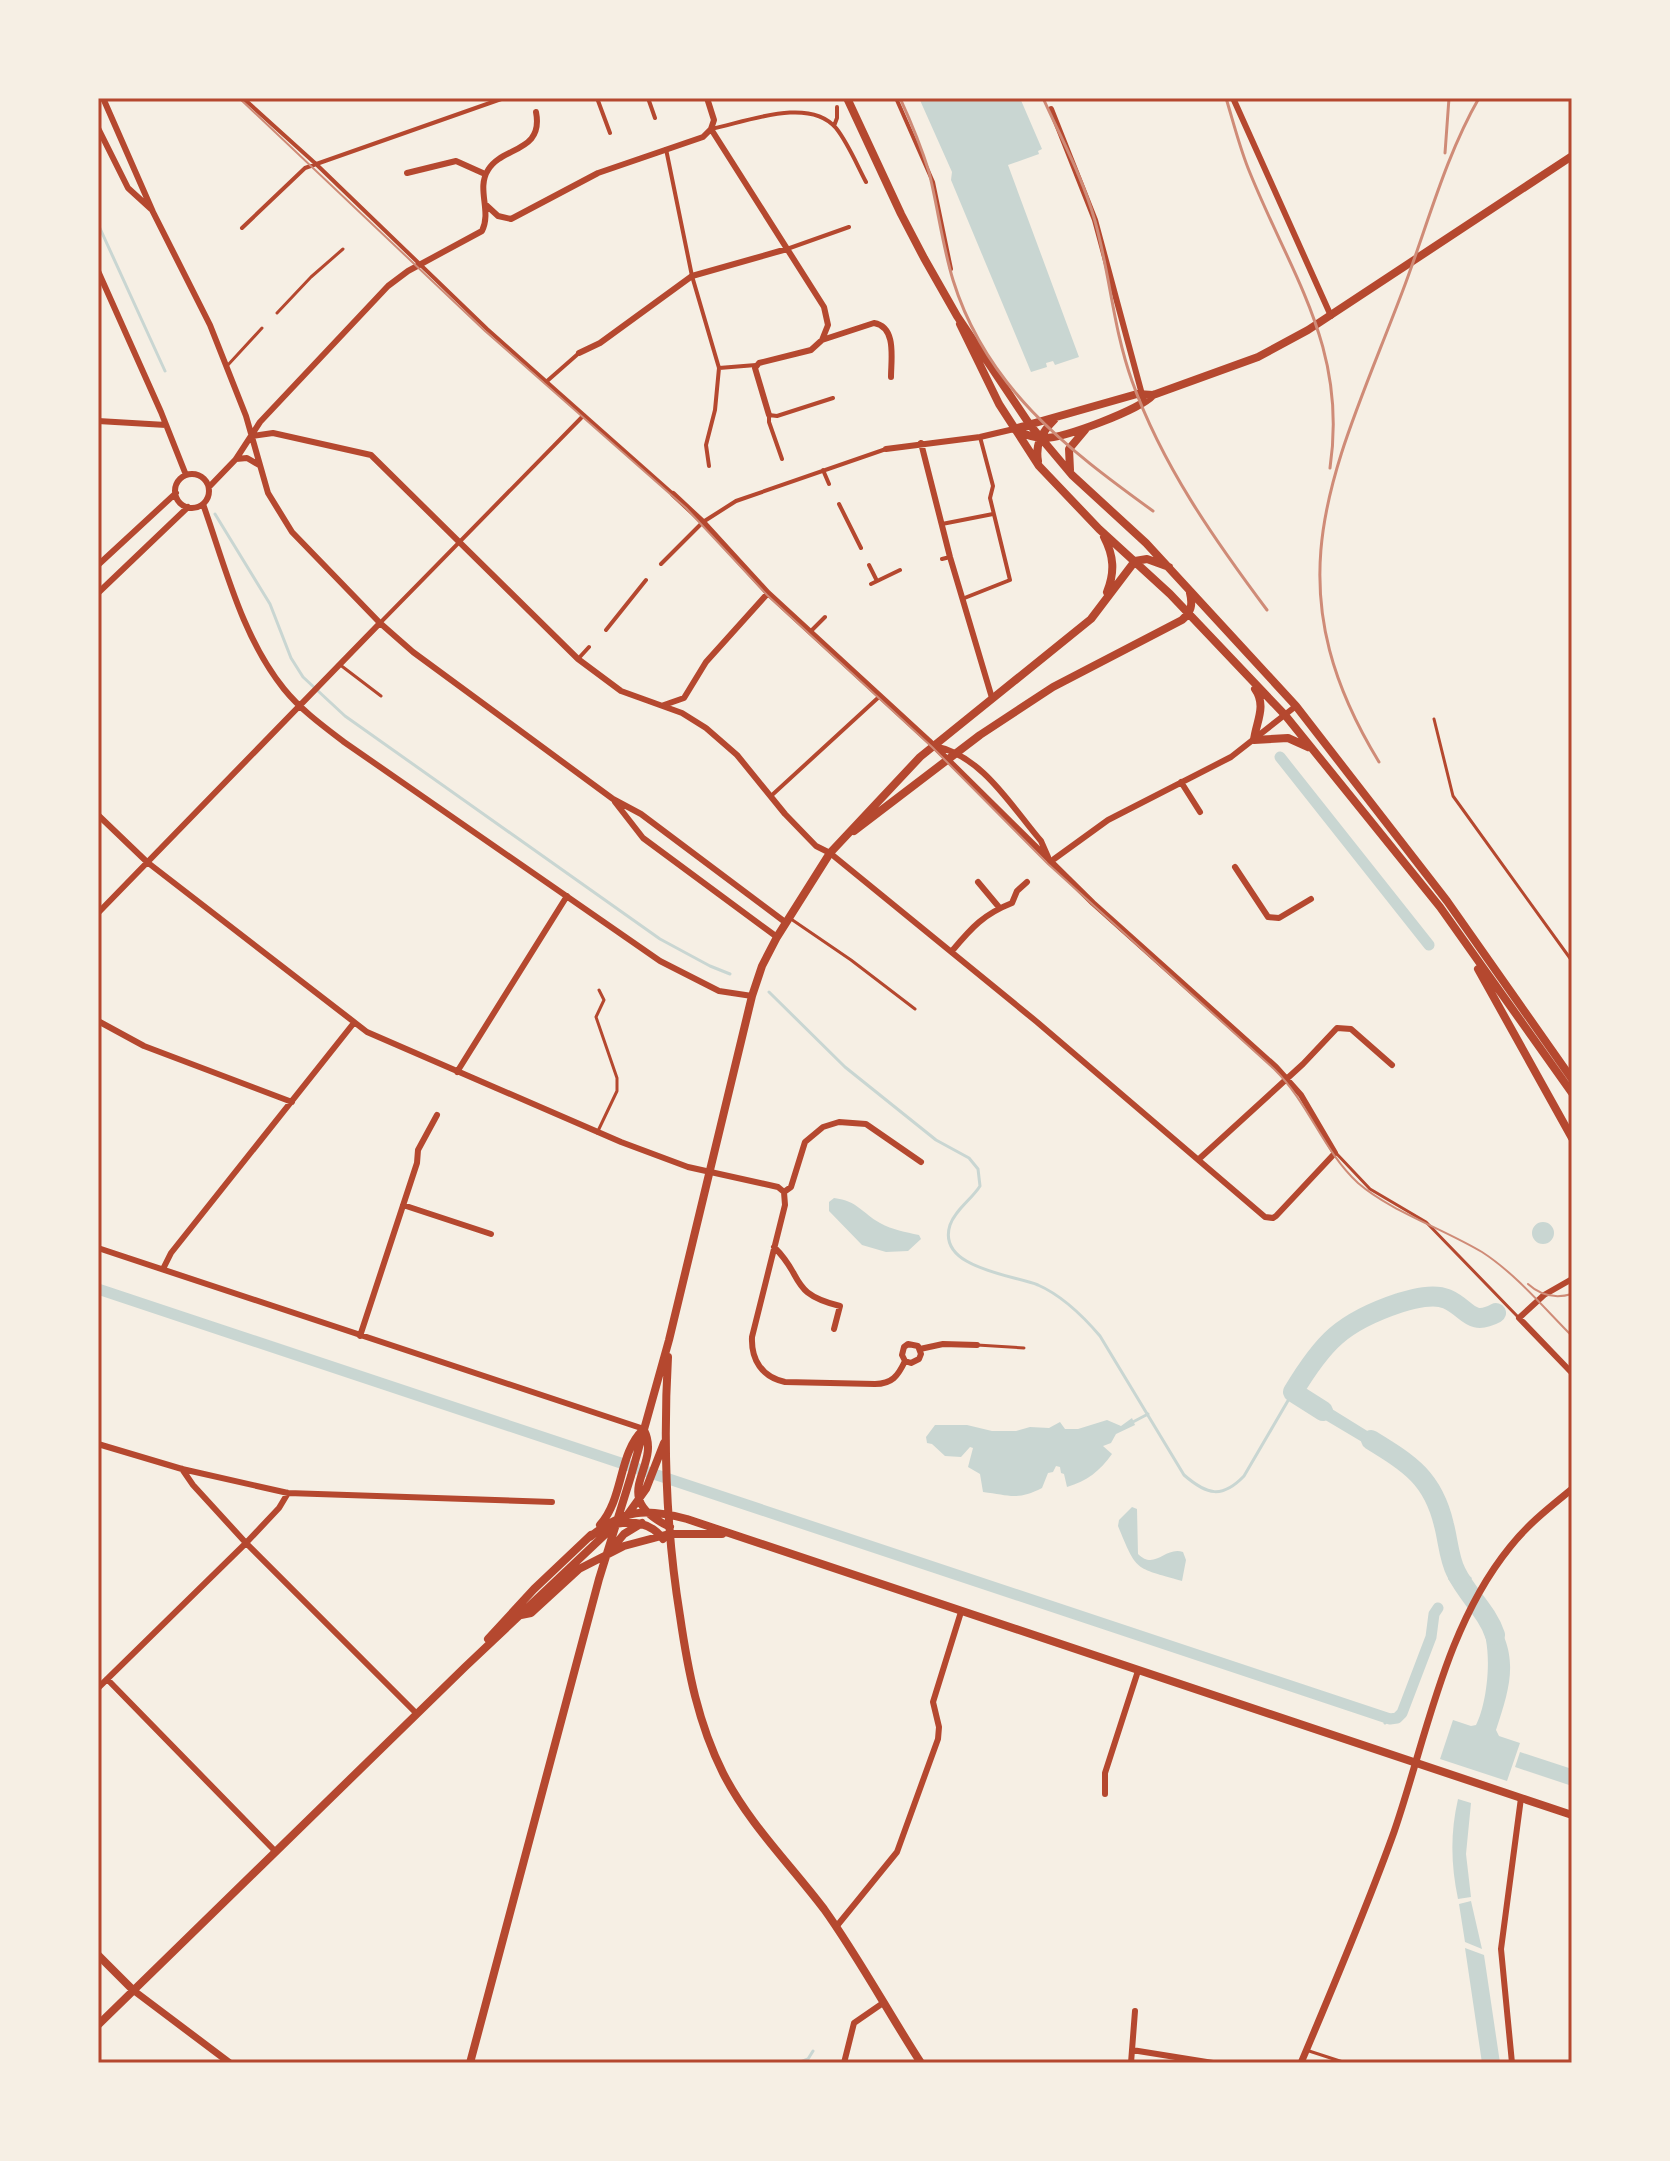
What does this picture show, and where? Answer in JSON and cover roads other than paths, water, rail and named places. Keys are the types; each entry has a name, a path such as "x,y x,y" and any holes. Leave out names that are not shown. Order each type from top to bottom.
{"main road":[{"path":"847,98 901,214 957,316 1040,439 1071,474 1169,567 1296,706 1447,901 1572,1079"},
{"path":"1014,429 1040,439 1056,437 1141,405 1153,395 1258,357 1331,316 1572,156"},
{"path":"957,316 965,339 1014,429 1039,466 1099,529 1189,614 1285,715 1440,907 1572,1093"},
{"path":"1014,429 1143,393 1153,395"},
{"path":"1039,466 1036,456 1040,439 1057,417"},
{"path":"1071,474 1069,449 1090,425"},
{"path":"1099,529 1110,548 1113,567 1100,607"},
{"path":"640,1447 634,1439 644,1429 669,1340 752,996 762,966 786,919 830,853 882,794 934,746 1086,623 1135,561 1147,559 1169,567"},
{"path":"840,841 1053,687 1189,614 1192,601 1188,588"},
{"path":"1251,679 1261,702 1254,740 1288,738 1319,755"},
{"path":"1440,907 1515,1031 1572,1138"},
{"path":"669,1340 662,1457 666,1532 694,1699 712,1749 750,1819 836,1927 921,2063"},
{"path":"470,2063 607,1554 640,1447 648,1437 644,1429"},
{"path":"465,1667 507,1617 590,1537 629,1513 639,1501 662,1457"},
{"path":"631,1476 639,1501 666,1532"},
{"path":"590,1537 631,1476"},
{"path":"629,1513 666,1513 1572,1815"},
{"path":"607,1554 624,1534 649,1514"},
{"path":"617,1521 641,1523 666,1532"},
{"path":"98,2025 617,1521"},
{"path":"521,1615 531,1613 579,1569 624,1546 666,1532 727,1534"},
{"path":"98,1955 133,1990"}],"street":[{"path":"103,98 153,212 227,366 273,502 292,532 380,623 413,652 613,799 641,814 786,919"},
{"path":"243,98 546,382 703,522 727,554 934,746 1050,862 1287,1078 1312,1111 1335,1153 1276,1216 1269,1218 952,951 830,853 816,846 727,745 690,716 621,691 578,659 366,452 273,433 252,436"},
{"path":"242,228 305,168 504,98"},
{"path":"597,98 610,133"},
{"path":"648,98 655,118"},
{"path":"485,204 498,216 511,219 598,173 703,137 714,120 707,98"},
{"path":"896,98 933,182 951,269"},
{"path":"1233,98 1331,316"},
{"path":"834,126 837,107"},
{"path":"1051,109 1093,212 1143,393 1141,405"},
{"path":"711,129 801,111 820,116 834,126 866,182"},
{"path":"98,593 188,507 203,504 209,487 236,459 262,420 378,296 398,278 477,236 484,226 482,193 485,174 495,161 528,142 536,126 536,112"},
{"path":"98,128 128,188 153,212"},
{"path":"711,129 824,307 828,325 822,340"},
{"path":"666,149 692,276 719,368 715,410 706,445 709,466"},
{"path":"407,173 456,161 485,174"},
{"path":"546,382 579,353 600,343 692,276 787,249 849,227"},
{"path":"98,271 186,475"},
{"path":"719,368 756,365 811,350 822,340 874,323 883,325 890,336 891,377"},
{"path":"756,365 769,422 782,459"},
{"path":"769,415 777,416 833,398"},
{"path":"98,913 584,415"},
{"path":"98,421 166,425"},
{"path":"661,564 703,522 748,495 886,449 980,437 1014,429"},
{"path":"962,599 1010,580 993,514 990,498 993,486 980,437"},
{"path":"921,443 942,524 946,558 962,599 992,698"},
{"path":"236,459 247,458 260,466"},
{"path":"823,470 829,484"},
{"path":"188,507 180,502 176,493 178,482 186,475 200,476 209,487"},
{"path":"98,565 176,493"},
{"path":"203,504 247,626 277,680 299,705 344,742 660,961 719,991 752,996"},
{"path":"839,504 861,548"},
{"path":"942,524 993,514"},
{"path":"869,565 877,581"},
{"path":"871,584 900,570"},
{"path":"606,630 646,580"},
{"path":"661,705 684,698 706,662 768,593"},
{"path":"810,632 825,617"},
{"path":"578,659 589,647"},
{"path":"771,796 880,696"},
{"path":"684,698 690,716"},
{"path":"1050,862 1108,820 1231,757 1296,706"},
{"path":"934,746 958,753 977,766 1041,841 1050,862"},
{"path":"1181,782 1200,812"},
{"path":"613,799 643,838 777,937"},
{"path":"98,815 147,862 353,1024 597,1133 688,1167 778,1187 784,1192 785,1205 752,1337 755,1360 764,1373 785,1382 884,1384 897,1377 905,1361"},
{"path":"1235,867 1268,917 1279,918 1311,899"},
{"path":"978,882 998,906"},
{"path":"952,951 971,928 998,906 1012,903 1017,891 1027,882"},
{"path":"457,1072 567,896"},
{"path":"98,1021 144,1046 292,1102"},
{"path":"163,1269 171,1253 353,1024"},
{"path":"1199,1159 1341,1026 1351,1029 1392,1065"},
{"path":"360,1336 417,1163 418,1150 437,1115"},
{"path":"784,1192 791,1187 805,1142 823,1127 839,1122 866,1124 921,1162"},
{"path":"403,1205 491,1234"},
{"path":"774,1247 808,1294 817,1300 840,1306 834,1329"},
{"path":"98,1248 644,1429"},
{"path":"1572,1279 1544,1295 1519,1318 1572,1373"},
{"path":"905,1361 902,1355 904,1347 914,1344 920,1349"},
{"path":"920,1349 943,1344 977,1345"},
{"path":"905,1361 915,1362 919,1359 920,1349"},
{"path":"98,1444 182,1469 288,1493 552,1502"},
{"path":"182,1469 246,1543 417,1714"},
{"path":"1301,2063 1387,1851 1430,1717 1471,1607 1497,1564 1522,1533 1572,1489"},
{"path":"98,1688 246,1543 279,1508 288,1493"},
{"path":"836,1927 897,1852 905,1834 938,1739 939,1727 933,1702 961,1612"},
{"path":"1105,1794 1105,1773 1138,1671"},
{"path":"107,1679 276,1852"},
{"path":"1512,2063 1501,1949 1521,1798"},
{"path":"133,1990 230,2063"},
{"path":"844,2063 854,2023 883,2003"},
{"path":"1131,2063 1135,2011"},
{"path":"1132,2050 1213,2063"}],"lane":[{"path":"277,313 343,249"},
{"path":"227,366 262,328"},
{"path":"339,664 381,696"},
{"path":"1434,719 1453,796 1572,961"},
{"path":"786,919 851,960 915,1009"},
{"path":"597,1133 617,1091 617,1078 596,1017 604,1000 599,990"},
{"path":"1335,1153 1370,1189 1426,1222 1519,1318"},
{"path":"977,1345 1024,1348"},
{"path":"1306,2050 1346,2063"}],"waterway":[{"path":"98,224 165,371"},
{"path":"215,514 270,604 291,658 303,677 345,716 660,939 730,974"},
{"path":"1280,757 1429,945"},
{"path":"769,992 845,1067 936,1140 969,1158 978,1169 980,1186 950,1225 949,1240 954,1251 979,1267 1038,1285 1080,1314 1100,1336 1184,1475 1192,1482 1214,1492 1229,1488 1244,1476 1293,1392"},
{"path":"98,1289 1390,1719 1402,1713 1431,1637 1434,1614 1438,1608"},
{"path":"1323,1411 1293,1392 1314,1360 1348,1326 1379,1310 1417,1298 1441,1297 1480,1318 1496,1313"},
{"path":"1131,1423 1148,1414"},
{"path":"1371,1440 1408,1465 1433,1495 1454,1567 1495,1635"},
{"path":"1385,1723 1390,1719"},
{"path":"798,2063 808,2059 813,2051"}],"tram line":[{"path":"239,98 485,331 686,508 767,595 932,747 1048,864 1274,1069 1297,1097 1335,1156 1358,1183 1401,1211 1482,1252 1518,1281 1572,1336"},
{"path":"1528,1284 1548,1295 1572,1294"}],"railway":[{"path":"900,98 929,172 953,280 986,352 1008,384 1060,438 1153,511"},
{"path":"1043,98 1090,205 1120,341 1144,412 1191,500 1267,610"},
{"path":"1226,98 1248,168 1312,312 1323,348 1331,385 1333,425 1330,468"},
{"path":"1445,153 1449,98"},
{"path":"1379,762 1345,697 1326,637 1320,580 1324,525 1336,470 1355,414 1446,168 1479,98"}]}
